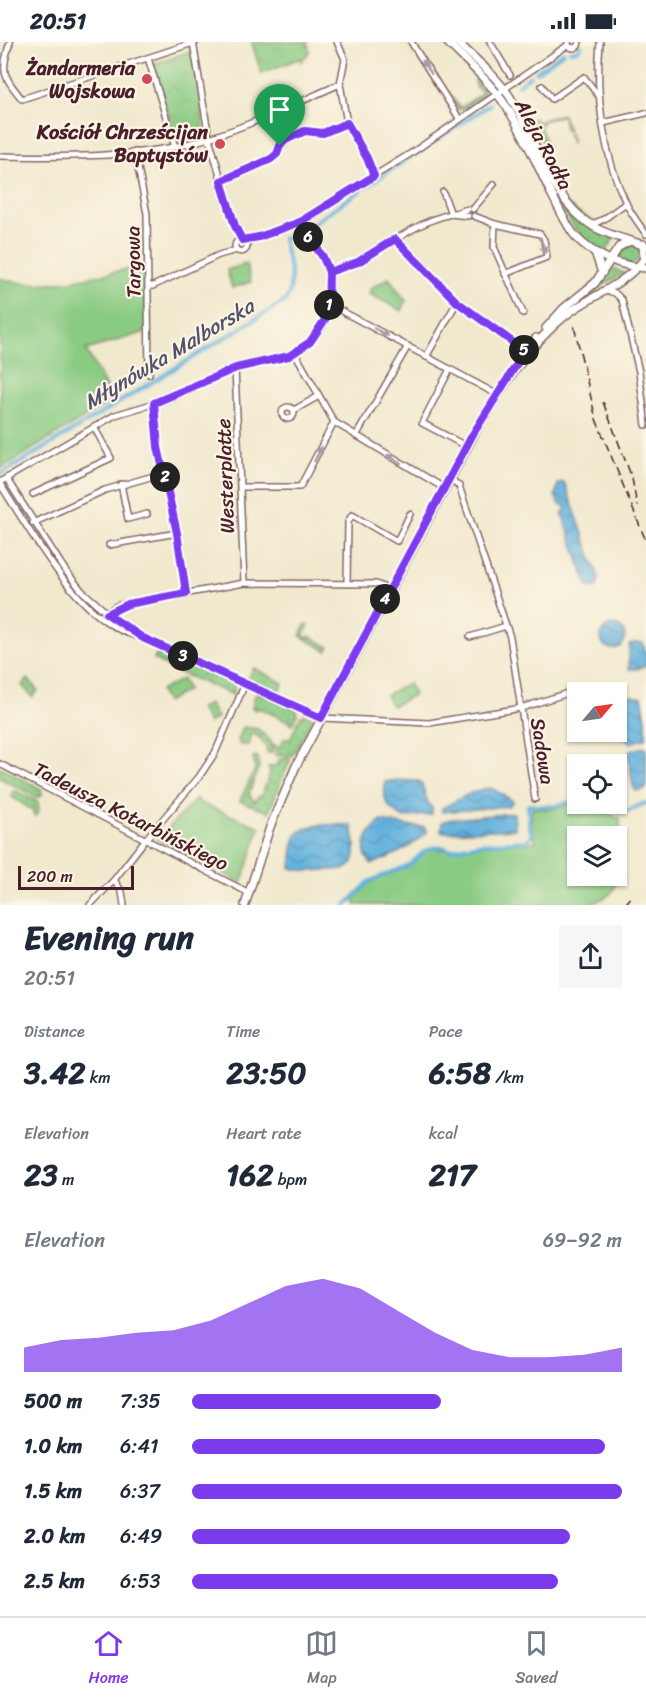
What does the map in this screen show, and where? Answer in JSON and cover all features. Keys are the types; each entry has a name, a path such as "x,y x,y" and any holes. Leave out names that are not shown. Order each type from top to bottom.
{"main road":[{"name":"Aleja Rodła","path":"447,42 513,102 558,189 574,211 604,232 644,245"},
{"name":"Aleja Rodła","path":"457,42 500,91 570,230 595,252 610,260 646,268"},
{"path":"245,905 278,806 321,718 444,488 498,394 527,352 563,309 590,288 621,245 630,241"},
{"path":"527,352 554,325 636,267 644,259 644,245"},
{"path":"595,252 602,273"}],"street":[{"path":"10,42 4,61 9,82 22,99 194,42 209,138 240,244"},
{"path":"337,42 345,61 340,84 347,123 367,158 374,176"},
{"path":"411,42 459,118"},
{"path":"490,42 510,75"},
{"path":"149,286 240,244 300,222 374,176 568,43 574,48 579,42"},
{"path":"600,42 598,94 610,157 626,203 646,234"},
{"path":"148,58 175,147"},
{"path":"542,86 552,99 583,77 598,94"},
{"path":"0,156 64,157 175,147 241,128 340,84"},
{"path":"603,123 646,113"},
{"path":"221,181 271,159 278,152 283,141 305,131 323,133 347,123"},
{"name":"Targowa","path":"135,152 147,214 149,374"},
{"path":"471,213 494,184"},
{"path":"443,192 451,214"},
{"path":"591,225 604,219 626,203"},
{"path":"329,272 358,262 428,222 451,214 471,213 495,224 540,234 544,240 547,256 506,274"},
{"path":"604,219 602,225 604,232"},
{"path":"2,481 115,415 154,403 236,368 281,358 310,342 328,315 329,272 323,257 300,222"},
{"path":"495,224 494,247 523,313"},
{"path":"395,239 457,302 527,352"},
{"path":"603,290 615,293 620,298 639,372 646,425"},
{"path":"426,357 457,302"},
{"path":"329,306 334,306 498,394"},
{"path":"356,436 408,346"},
{"path":"295,352 334,422 444,488"},
{"name":"Westerplatte","path":"236,368 244,583"},
{"path":"450,369 422,423 460,442"},
{"path":"294,410 319,396"},
{"path":"154,403 158,447 177,533 186,593"},
{"path":"241,488 298,488 302,485 334,422"},
{"path":"33,494 111,458 94,427"},
{"path":"33,522 121,484 164,473"},
{"name":"Sadowa","path":"450,478 459,486 510,637 535,799"},
{"path":"2,481 69,576 105,616"},
{"path":"2,481 59,574 81,599 143,638 321,718 429,723 521,708 567,693"},
{"path":"121,484 128,519 147,514"},
{"path":"347,584 348,522 352,515 397,541 410,514"},
{"path":"109,545 177,533"},
{"path":"105,616 113,606 244,583 380,585 390,590"},
{"path":"470,637 506,626"},
{"path":"90,905 114,880 206,767 246,684"},
{"name":"Tadeusza Kotarbińskiego","path":"0,764 249,893"},
{"path":"114,880 122,892 124,905"}],"green space":[{"path":"307,42 310,51 301,62 301,58 261,73 252,43 264,44"},
{"path":"193,50 205,134 178,143 154,64"},
{"path":"475,80 483,87 484,94 458,110 449,93 460,108 482,93 478,87 476,88"},
{"path":"562,114 543,121 540,126 547,151 530,120 535,118 537,122"},
{"path":"563,115 572,141 571,143 568,131 565,130"},
{"path":"530,143 561,200 614,238 604,255 590,245 569,220"},
{"path":"630,244 637,247 640,254 637,261 630,264 623,261 620,254 623,247"},
{"path":"246,264 251,282 232,288 227,270"},
{"path":"146,265 146,332 86,350 113,400 0,469 0,278 36,284 54,283"},
{"path":"609,267 624,273 586,296"},
{"path":"389,278 406,301 402,311 369,294 371,288"},
{"path":"305,625 309,625 303,636 307,638 309,636 329,647 327,651 300,636"},
{"path":"160,648 229,679 228,681 235,685 233,695 171,669 154,659"},
{"path":"254,668 283,683 279,691 271,694 251,684 248,677"},
{"path":"28,679 38,691 32,697 22,685"},
{"path":"182,679 188,690 166,702 160,691"},
{"path":"408,683 414,695 392,706 386,695"},
{"path":"259,693 296,709 297,715 294,723 291,724 290,720 289,722 259,708 257,710 252,708 255,695"},
{"path":"209,704 217,718 208,723 200,708"},
{"path":"305,714 313,718 293,755 276,756 273,744 279,748 284,739 290,739 300,717"},
{"path":"243,727 258,729 271,741 272,753 267,753 259,737 252,733 250,743 240,745 238,740"},
{"path":"256,756 259,767 249,794 254,802 261,797 270,773 268,767 276,766 279,760 291,758 269,812 240,801 255,769 253,757"},
{"path":"0,767 41,789 42,796 37,797 0,778"},
{"path":"16,791 38,802 39,812 36,816 33,814 34,811 12,797 12,792"},
{"path":"196,799 202,804 260,827 242,883 158,839"},
{"path":"567,805 567,814 610,814 615,818 620,818 620,826 567,826 567,886 615,886 609,895 591,905 355,905 355,898 372,881 410,865 430,849 454,850 478,845 536,842 531,827 532,808 551,809"}],"water":[{"path":"562,482 565,484 599,578 597,587 588,587 562,513 565,511 565,506 559,504 555,496 558,484"},
{"path":"613,625 621,629 625,637 621,645 613,649 605,645 601,637 605,629"},
{"path":"643,643 646,666 629,669 629,645"},
{"path":"627,696 642,697 646,719 646,738 630,743 627,739"},
{"path":"646,747 646,789 636,791 633,787 628,754 630,750"},
{"path":"419,781 432,808 432,814 404,818 393,811 385,799 385,782"},
{"path":"491,788 513,801 509,806 442,812 442,808 466,795"},
{"path":"514,813 515,829 441,832 442,822 452,819"},
{"path":"382,821 424,827 427,832 408,847 372,864 365,853 366,841 372,830"},
{"path":"322,825 352,825 355,856 350,866 345,869 306,871 291,868 294,843 301,831"}],"waterway":[{"name":"Młynówka Malborska","path":"570,51 578,50 581,45"},
{"name":"Młynówka Malborska","path":"536,72 564,52"},
{"name":"Młynówka Malborska","path":"518,85 530,76"},
{"name":"Młynówka Malborska","path":"307,228 490,104"},
{"name":"Młynówka Malborska","path":"0,475 285,301 291,286 291,278 283,238 299,232"},
{"path":"538,806 567,803"},
{"path":"627,811 646,803"},
{"path":"346,905 370,881 409,865 432,848 443,847 450,850 478,844 526,841 532,836 528,805 534,805"}],"railway":[{"path":"574,326 596,419 646,541"},
{"path":"603,402 632,478 637,506"},
{"path":"625,905 631,897"}],"place":[{"name":"Żandarmeria Wojskowa","path":"147,79"},
{"name":"Kościół Chrześcijan Baptystów","path":"220,144"}],"route":[{"path":"280,146 277,154 271,159 221,181 235,226 242,240 279,231 300,222 308,237 320,251 323,257 328,267 330,280 328,315 310,342 289,356 224,372 154,403 158,447 177,533 186,593 128,604 107,614 143,638 321,718 473,434 514,372 525,351 457,302 395,239 358,262 329,272 328,267 323,257 320,251 315,245 308,237 305,232 300,222 374,176 367,158 347,123 323,133 305,131 283,141 280,146"}]}
